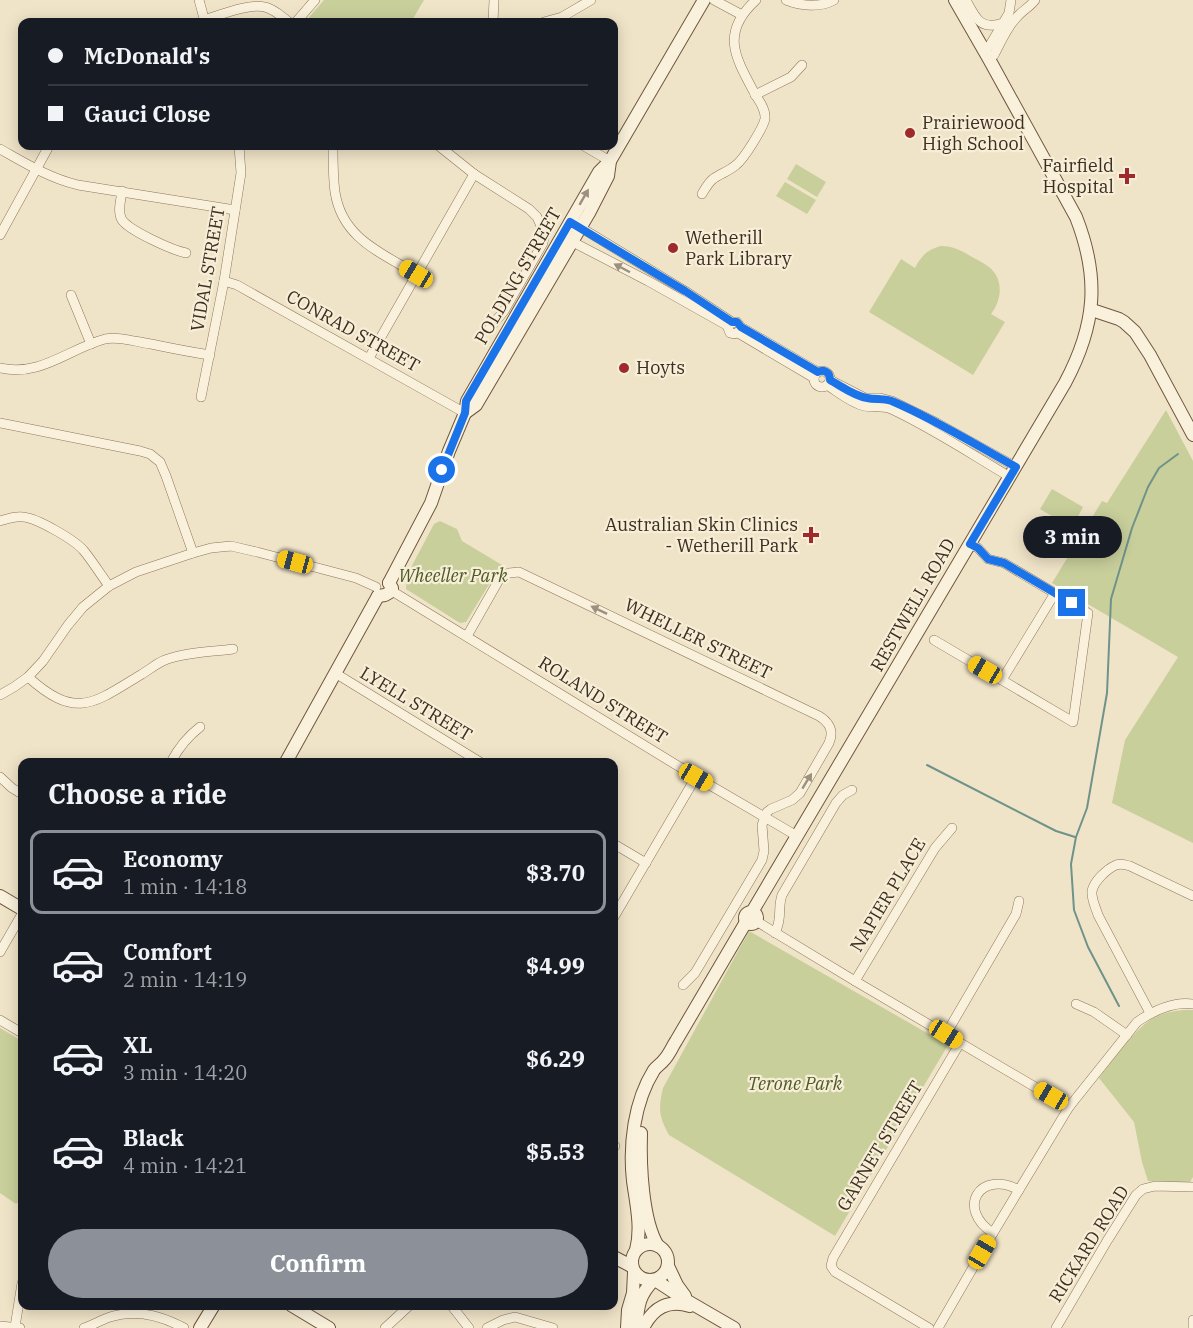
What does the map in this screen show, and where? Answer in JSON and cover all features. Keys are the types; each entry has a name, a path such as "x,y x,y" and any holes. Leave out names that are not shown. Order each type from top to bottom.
{"main road":[{"name":"POLDING STREET","path":"618,147 704,0"},
{"name":"RESTWELL ROAD","path":"658,1246 652,1236 647,1218 640,1146 645,1110 664,1060 752,919 797,836 1076,363 1092,310 1090,264 1085,239 1076,217 955,0"},
{"name":"POLDING STREET","path":"390,587 431,503 465,413 466,401 567,239 599,172 616,150"},
{"path":"1092,310 1119,319 1135,332 1193,435"},
{"path":"377,591 380,596 385,595 390,587"},
{"path":"288,758 377,591"},
{"path":"0,896 18,907"},
{"name":"RESTWELL ROAD","path":"627,1328 639,1236 632,1159 634,1129 638,1108 646,1087 656,1068 664,1060"},
{"path":"634,1261 647,1244 658,1246 666,1254 676,1285 693,1304"},
{"path":"618,1254 634,1261 642,1279 654,1281 734,1328"},
{"path":"618,1258 634,1261"},
{"path":"636,1328 638,1308 643,1292 663,1276 668,1266"},
{"path":"643,1328 651,1314 660,1307 671,1304 686,1305 706,1311"},
{"path":"200,1328 211,1310"},
{"path":"299,1310 329,1328"}],"street":[{"path":"199,0 204,18"},
{"path":"299,18 315,0"},
{"path":"493,18 494,0"},
{"path":"566,18 591,0"},
{"path":"714,0 742,15"},
{"path":"702,194 711,180 737,165 744,157 765,117 763,108 735,52 733,39 742,15 756,0"},
{"path":"786,0 804,5 817,5 834,0"},
{"path":"966,0 980,23 995,25 1003,23"},
{"path":"1011,0 1011,8 987,55 994,55 1013,21 1035,0"},
{"path":"214,18 251,6 264,6 276,11 284,18"},
{"path":"755,95 791,77 802,65"},
{"path":"0,149 61,181 235,210"},
{"path":"0,235 47,150"},
{"name":"VIDAL STREET","path":"201,397 224,281 241,173 239,150"},
{"path":"333,150 334,190 337,204 351,230 364,242 416,274"},
{"path":"444,150 474,174 529,209 542,226 543,243 504,311 489,329"},
{"path":"591,150 610,161"},
{"path":"369,358 474,174"},
{"path":"122,192 121,218 127,225 164,246 186,253"},
{"path":"575,225 661,276 735,327"},
{"path":"567,239 735,327 816,375 817,385 822,387 829,382 858,404 889,408 1013,472"},
{"path":"656,285 661,276"},
{"name":"CONRAD STREET","path":"224,281 237,285 465,413"},
{"path":"71,295 91,344"},
{"path":"0,368 29,369 106,339 122,339 210,355"},
{"path":"0,423 150,454 160,462 193,553"},
{"path":"0,521 24,517 38,521 77,544 109,586"},
{"path":"934,640 1073,722 1088,613 1004,563 988,559 978,548 970,544"},
{"path":"0,695 28,677 43,661 83,607 109,586 136,572 211,548 231,546 356,578 377,591"},
{"name":"WHELLER STREET","path":"467,636 500,578 509,573 519,572 819,716 830,726 832,735 829,743 800,793 792,800 769,810 764,817"},
{"name":"ROLAND STREET","path":"390,587 696,777 797,836"},
{"path":"1002,680 1055,593"},
{"path":"28,677 42,690 59,699 77,704 90,702 165,660 233,649"},
{"name":"LYELL STREET","path":"335,673 473,758"},
{"path":"173,758 188,736 200,727"},
{"path":"0,777 18,792"},
{"path":"618,910 696,777"},
{"path":"775,933 781,919 782,895 836,802 852,790"},
{"path":"683,985 695,973 762,860 764,817"},
{"name":"NAPIER PLACE","path":"855,981 935,848 952,828"},
{"path":"618,846 646,863"},
{"path":"1150,1013 1098,915 1092,891 1095,883 1104,873 1122,864 1193,896"},
{"path":"946,1034 1016,914 1019,901"},
{"path":"752,919 1069,1107"},
{"path":"0,952 18,921"},
{"path":"1076,1004 1094,1012 1127,1035"},
{"path":"938,1328 1069,1107 1137,1022 1150,1013 1176,1004 1193,1004"},
{"path":"0,1020 18,1031"},
{"name":"GARNET STREET","path":"929,1328 835,1272 831,1266 833,1258 960,1043"},
{"path":"993,1233 982,1226 975,1215 974,1205 977,1195 983,1187 992,1184 1008,1184 1019,1190"},
{"name":"RICKARD ROAD","path":"1056,1328 1136,1196 1143,1189 1155,1186 1193,1187"},
{"path":"15,1328 18,1309"},
{"path":"84,1328 126,1310"},
{"path":"131,1310 158,1317 184,1328"},
{"path":"385,1328 405,1310"},
{"path":"455,1310 469,1328"},
{"path":"487,1328 515,1317 553,1328"},
{"path":"1193,1320 1193,1328"},
{"path":"0,1326 20,1328"}],"green space":[{"path":"324,0 424,0 413,18 308,18"},
{"path":"796,164 826,182 817,197 787,179"},
{"path":"785,182 816,200 807,214 776,196"},
{"path":"941,246 958,249 985,264 994,272 999,283 999,296 991,314 1005,322 973,375 869,312 901,259 915,268 925,254"},
{"path":"1166,410 1193,461 1193,843 1112,803 1125,740 1178,657 1052,583 1102,501 1107,503"},
{"path":"1052,489 1083,507 1072,528 1040,509"},
{"name":"Wheeller Park","path":"440,521 457,529 462,541 502,565 466,622 460,623 406,589 407,575 434,524"},
{"name":"Terone Park","path":"749,931 948,1045 835,1236 669,1135 661,1118 660,1102 663,1088"},
{"path":"1193,1010 1193,1177 1190,1182 1185,1183 1148,1181 1134,1122 1099,1078 1141,1027 1157,1016"},
{"path":"0,1028 18,1039 18,1202 16,1204 0,1193"}],"waterway":[{"path":"1119,1006 1088,947 1074,910 1071,864 1076,837 1087,808 1107,693 1111,599 1132,528 1148,487 1159,468 1178,454"},
{"path":"927,765 1056,831 1075,837"}],"place":[{"name":"Prairiewood High School","path":"910,133"},
{"name":"Fairfield Hospital","path":"1127,176"},
{"name":"Wetherill Park Library","path":"673,248"},
{"name":"Hoyts","path":"624,368"},
{"name":"Australian Skin Clinics - Wetherill Park","path":"811,535"}],"route":[{"path":"442,470 465,413 466,401 570,222 732,322 739,323 741,327 818,372 824,370 829,374 830,380 865,398 892,401 1016,467 970,544 978,548 988,559 1004,563 1072,603"}]}
